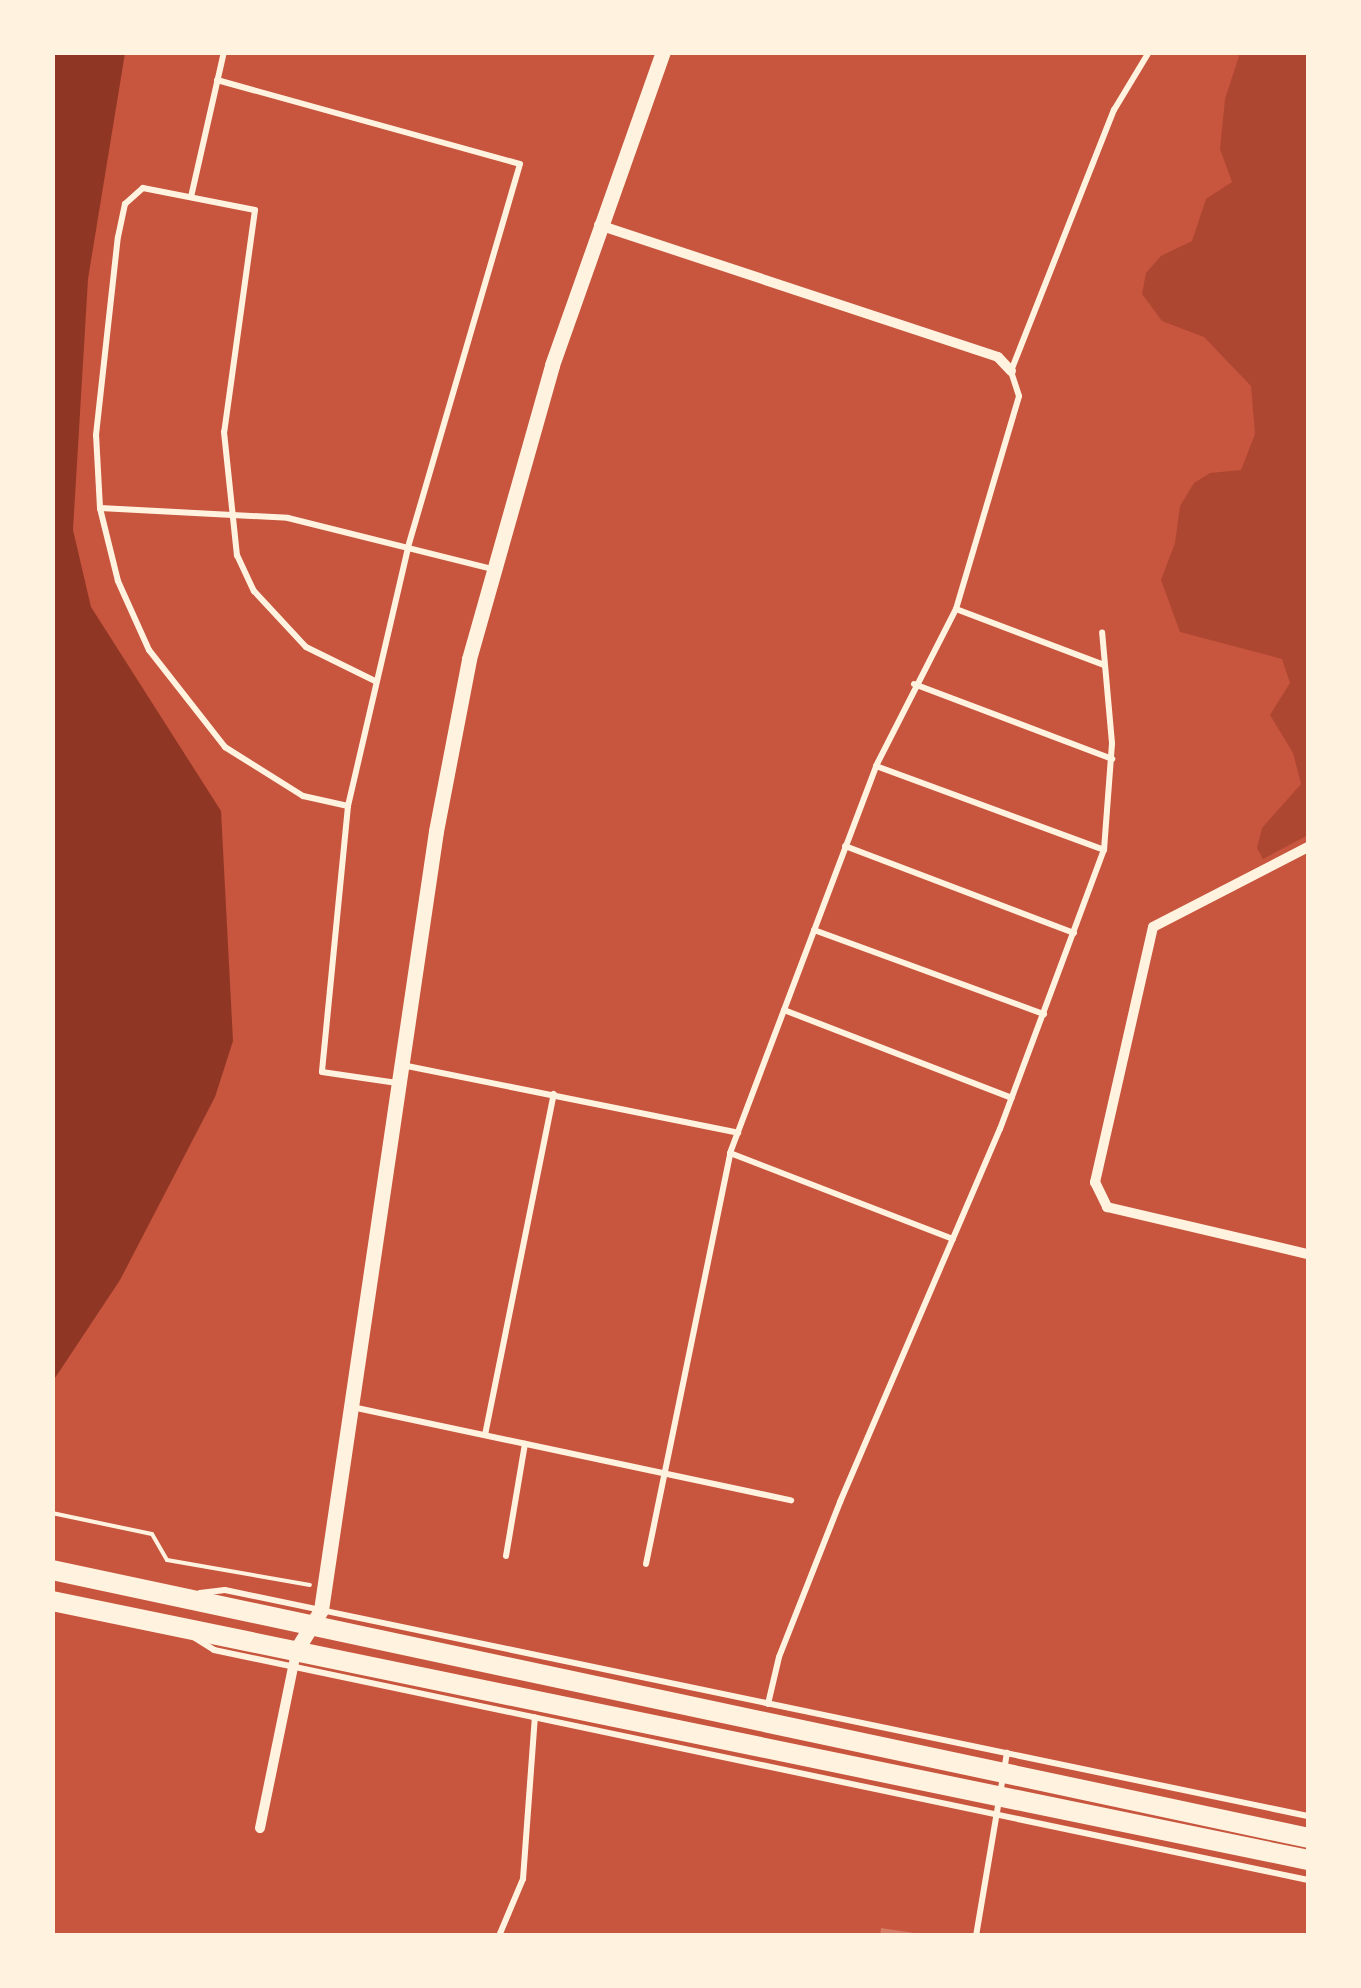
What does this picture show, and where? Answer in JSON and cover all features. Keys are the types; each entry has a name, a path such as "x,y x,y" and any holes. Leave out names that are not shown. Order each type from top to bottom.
{"highway":[{"path":"52,1570 174,1596 316,1619 1005,1763 1308,1838"},
{"path":"52,1601 168,1622 295,1658 998,1805 1308,1860"}],"street":[{"path":"260,1828 295,1658 316,1619 324,1588 436,831 492,568 598,224 663,52"},
{"path":"598,224 998,357 1012,371"},
{"path":"1308,847 1153,927 1096,1182 1107,1207 1308,1254"}],"lane":[{"path":"191,197 224,52"},
{"path":"646,1564 730,1153 876,766 914,684 956,608 1019,396 1012,371 1114,110 1149,52"},
{"path":"218,80 520,164 408,548 348,806 322,1072 398,1083"},
{"path":"348,806 303,796 264,775 198,720 132,618 100,508 99,400 124,204 143,188 255,210 226,394 228,511 237,555 277,620 306,647 374,681"},
{"path":"100,508 228,511 492,568"},
{"path":"956,608 1104,664"},
{"path":"768,1704 779,1657 840,1502 1012,1098 1104,850 1112,759 1102,632"},
{"path":"914,684 1112,759"},
{"path":"876,766 1104,850"},
{"path":"846,846 1074,933"},
{"path":"814,930 1044,1014"},
{"path":"784,1010 1012,1098"},
{"path":"401,1065 738,1133"},
{"path":"485,1436 554,1094"},
{"path":"730,1153 953,1238"},
{"path":"351,1407 791,1500"},
{"path":"506,1556 526,1444"},
{"path":"316,1619 768,1704 1005,1763 1308,1816"},
{"path":"295,1658 535,1717 998,1805 1308,1880"},
{"path":"500,1936 523,1879 535,1717"},
{"path":"976,1936 1005,1763"}],"path":[{"path":"52,1513 152,1534 167,1560 324,1588"}],"shaded area":[{"path":"53,52 125,53 88,279 73,530 91,607 221,811 233,1041 215,1097 120,1280 53,1381"},
{"path":"1240,53 1308,53 1308,835 1263,859 1257,848 1262,828 1301,784 1293,753 1270,715 1290,683 1282,659 1180,632 1161,580 1175,543 1180,506 1194,483 1210,473 1241,470 1255,434 1251,386 1204,337 1162,321 1142,294 1146,273 1161,256 1192,241 1206,199 1232,182 1220,149 1225,99"}],"building":[{"path":"881,1928 914,1933 914,1936 880,1936"}]}
